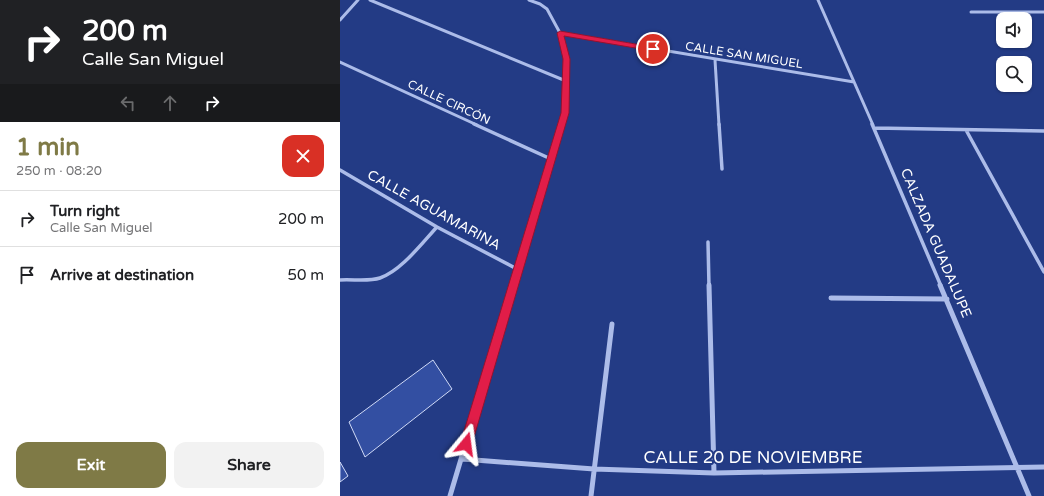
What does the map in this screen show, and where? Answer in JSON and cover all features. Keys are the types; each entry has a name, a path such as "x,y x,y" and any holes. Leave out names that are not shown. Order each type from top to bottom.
{"street":[{"path":"340,20 358,0"},
{"path":"370,0 566,81"},
{"path":"450,496 565,113 566,59 560,33 550,13 541,2 529,0"},
{"name":"CALZADA GUADALUPE","path":"818,0 947,299 1029,496"},
{"path":"971,12 1044,12"},
{"name":"CALLE SAN MIGUEL","path":"560,33 854,82"},
{"path":"715,60 722,169"},
{"name":"CALLE CIRCÓN","path":"340,62 551,159"},
{"path":"874,128 1044,131"},
{"path":"966,130 1044,272"},
{"name":"CALLE AGUAMARINA","path":"340,170 437,227 517,269"},
{"path":"340,280 375,279 386,276 396,269 437,227"},
{"path":"708,242 714,473"},
{"path":"831,298 947,299"},
{"path":"591,496 612,324"},
{"name":"CALLE 20 DE NOVIEMBRE","path":"462,459 594,470 714,473 1044,467"}],"building":[{"path":"433,360 452,389 365,457 349,422"},
{"path":"340,462 348,476 340,482"}],"route":[{"path":"466,444 517,269 563,122 566,107 566,59 560,33 653,49"}]}
